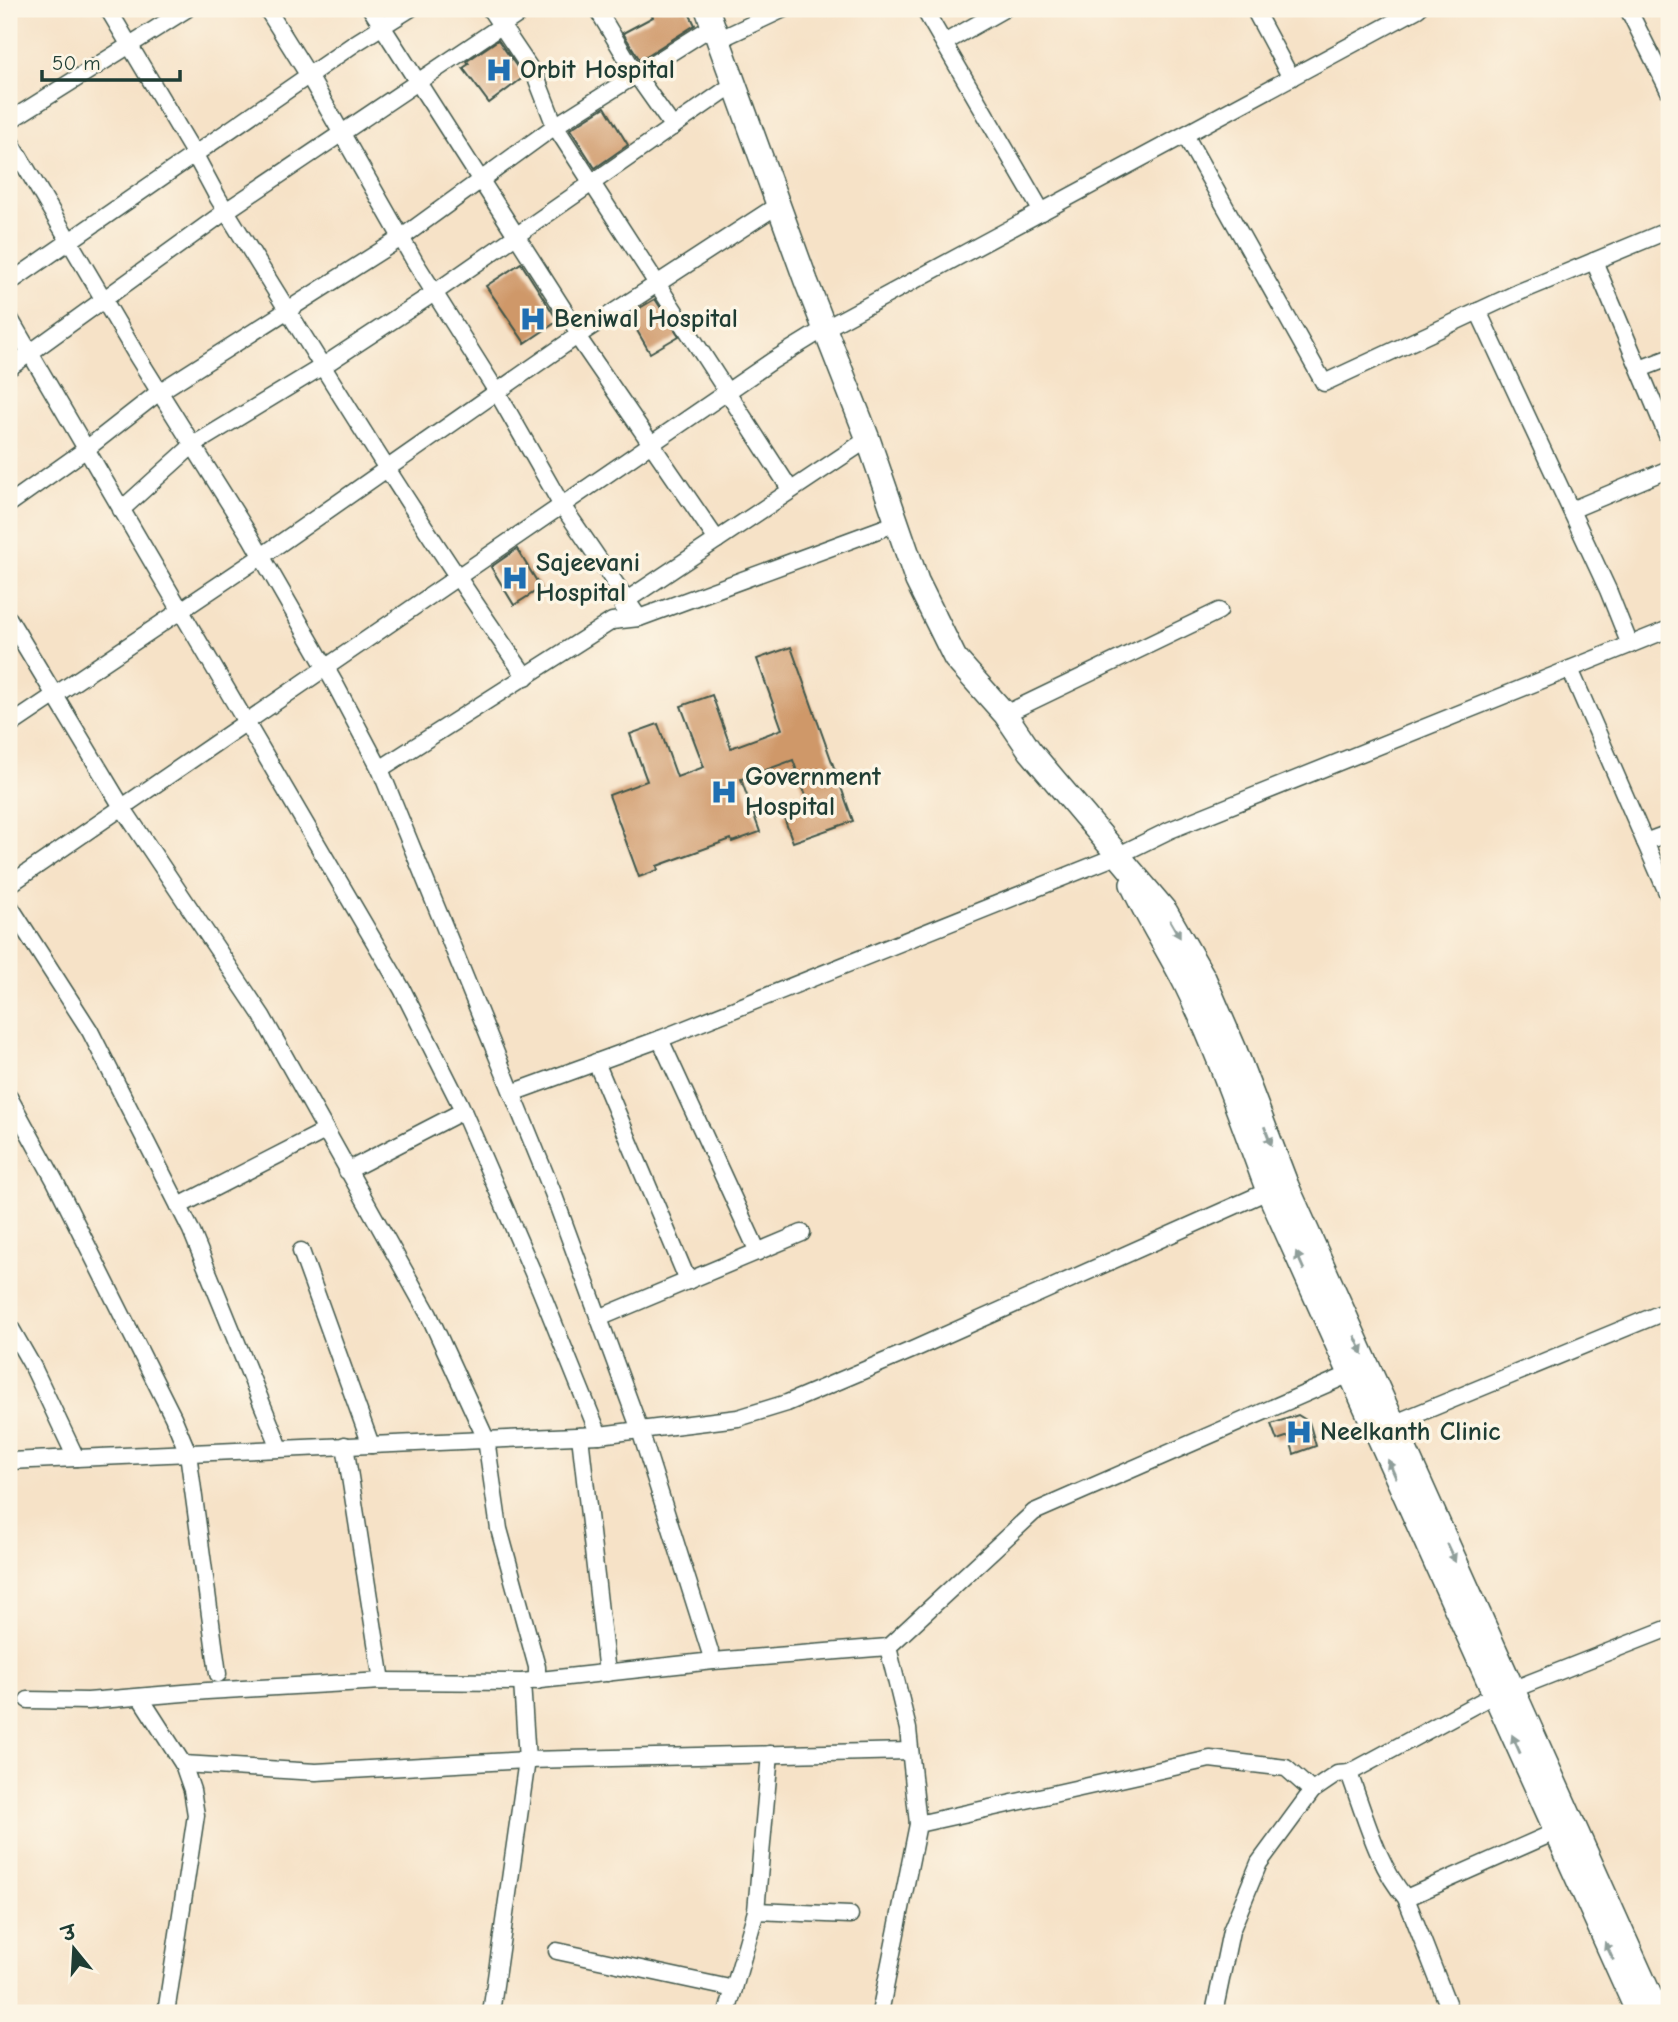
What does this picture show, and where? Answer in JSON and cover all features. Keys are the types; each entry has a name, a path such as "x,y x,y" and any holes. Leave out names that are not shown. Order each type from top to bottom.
{"street":[{"path":"108,9 226,211 456,577 526,677"},
{"path":"9,121 187,9"},
{"path":"267,9 309,76 434,293 497,391 561,505 639,618"},
{"path":"371,9 578,336 717,540"},
{"path":"9,283 410,9"},
{"path":"490,9 536,77 555,127 790,489"},
{"path":"9,368 226,211 526,9"},
{"path":"597,9 637,76 673,127"},
{"path":"9,504 85,450 159,392 401,238 555,127 713,25 784,9"},
{"path":"924,9 1042,212"},
{"path":"944,43 1004,9"},
{"path":"1254,9 1291,78"},
{"path":"9,885 651,443 824,329 1418,9"},
{"path":"1628,9 1669,91"},
{"path":"713,25 917,580 955,658 1005,714 1030,751 1166,912 1203,978 1235,1050 1287,1186 1393,1424 1504,1692 1555,1832 1655,2006"},
{"path":"121,510 193,445 323,366 434,293 734,84"},
{"path":"1185,135 1324,383 1478,311 1669,230"},
{"path":"9,139 159,392 262,556 380,769 553,1192 640,1430 713,1661"},
{"path":"9,726 262,556 578,336 778,205"},
{"path":"1594,261 1669,440"},
{"path":"1478,311 1608,590 1630,645"},
{"path":"9,317 402,989 463,1111 540,1289 599,1435"},
{"path":"1640,369 1669,358"},
{"path":"380,769 612,621 632,596 867,439"},
{"path":"1571,510 1669,469"},
{"path":"612,621 639,618 897,523"},
{"path":"1005,714 1219,611"},
{"path":"9,619 122,807 262,1016 429,1315 486,1440 499,1530 537,1667 530,1681 527,1760 491,2013"},
{"path":"512,1093 660,1039 1119,855 1170,830 1669,629"},
{"path":"1570,669 1669,897"},
{"path":"1645,842 1669,833"},
{"path":"1119,855 1147,918 1185,983 1216,1055 1268,1191 1350,1374 1655,2006"},
{"path":"9,905 90,1031 191,1230 280,1448"},
{"path":"660,1039 758,1252"},
{"path":"596,1062 688,1281"},
{"path":"9,1097 55,1181 173,1417 188,1453 218,1674"},
{"path":"347,1171 463,1111"},
{"path":"179,1206 325,1131"},
{"path":"9,1461 599,1435 738,1418 786,1403 912,1350 1268,1191"},
{"path":"599,1318 802,1233"},
{"path":"301,1251 371,1445"},
{"path":"1393,1424 1669,1310"},
{"path":"9,1325 33,1367 76,1458"},
{"path":"28,1700 88,1701 382,1681 530,1681 713,1661 888,1647 1034,1511 1350,1374"},
{"path":"580,1436 607,1672"},
{"path":"345,1446 382,1681"},
{"path":"1214,2013 1231,1931 1259,1863 1312,1791 1337,1774 1349,1773 1504,1692 1669,1628"},
{"path":"880,2013 918,1824 908,1729 888,1647"},
{"path":"140,1696 183,1764 195,1815 166,2013"},
{"path":"183,1764 316,1772 527,1760 910,1751"},
{"path":"727,2013 756,1911 770,1754"},
{"path":"918,1824 1210,1759 1286,1768 1312,1791"},
{"path":"1349,1773 1373,1838 1397,1888 1406,1898 1451,2013"},
{"path":"1406,1898 1555,1832"},
{"path":"756,1911 850,1915"},
{"path":"557,1951 734,1989"}],"building":[{"path":"649,9 687,9 695,25 640,60 623,33 653,17"},
{"path":"498,40 524,77 489,103 463,68 469,64 467,61"},
{"path":"605,107 628,145 595,168 570,129"},
{"path":"521,263 558,321 525,343 486,286"},
{"path":"655,299 679,336 650,353 628,315"},
{"path":"517,549 541,588 514,605 491,567"},
{"path":"791,647 853,821 793,842 783,815 809,805 793,760 741,779 760,832 732,842 731,839 657,866 658,870 639,877 609,795 647,781 630,734 658,724 677,777 704,767 681,706 712,695 731,748 782,729 757,659"},
{"path":"1298,1415 1309,1422 1316,1446 1294,1454 1289,1436 1277,1440 1271,1424"}],"place":[{"name":"Orbit Hospital","path":"499,70"},
{"name":"Beniwal Hospital","path":"533,319"},
{"name":"Sajeevani Hospital","path":"515,578"},
{"name":"Government Hospital","path":"724,792"},
{"name":"Neelkanth Clinic","path":"1299,1432"}]}
